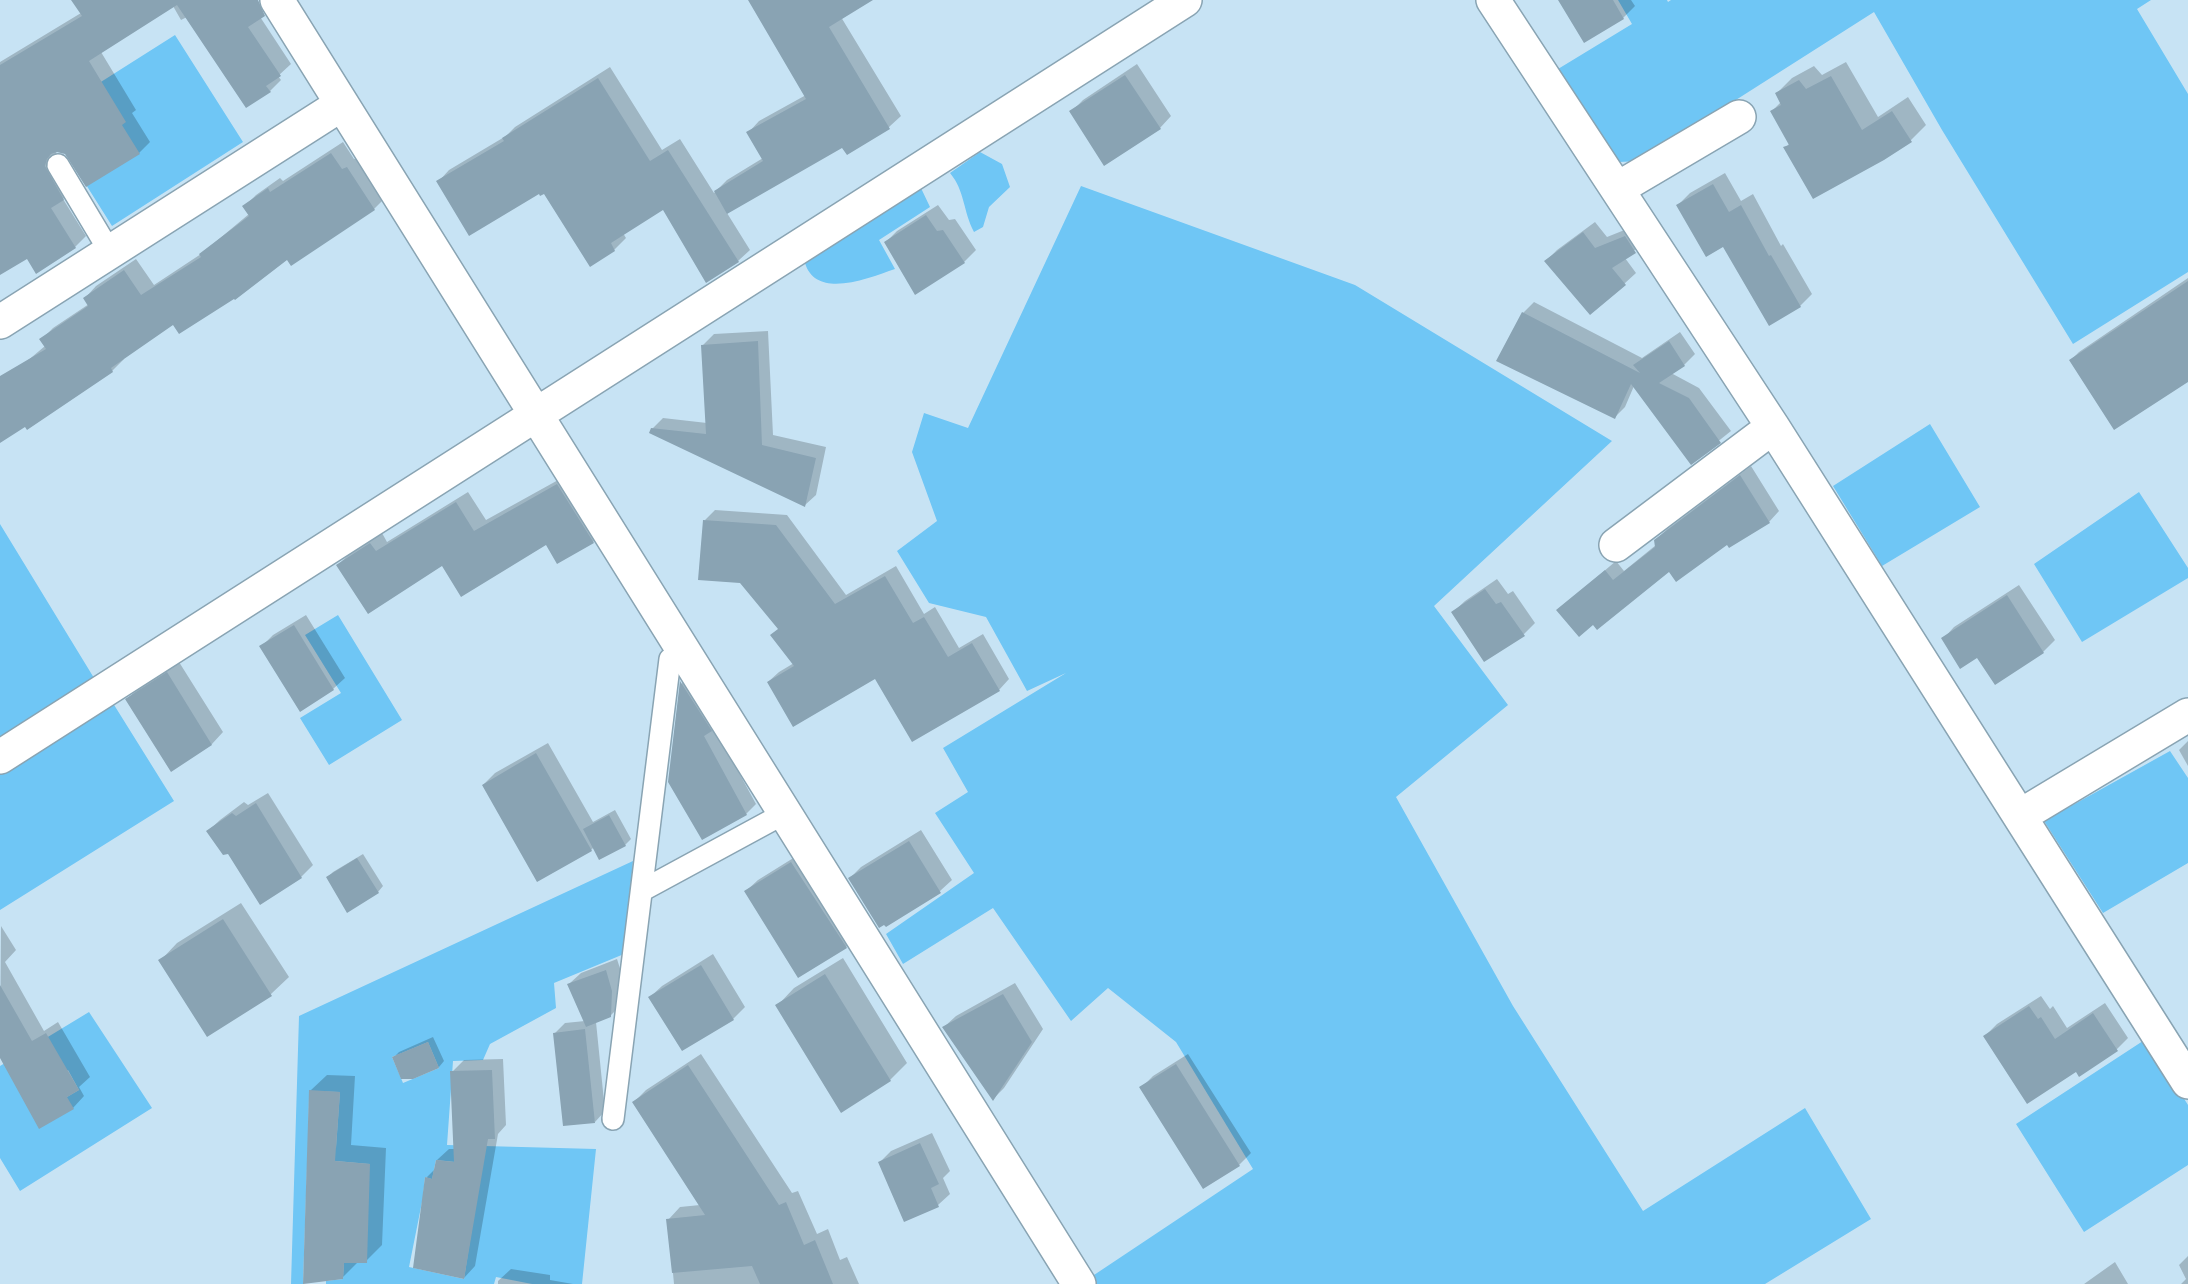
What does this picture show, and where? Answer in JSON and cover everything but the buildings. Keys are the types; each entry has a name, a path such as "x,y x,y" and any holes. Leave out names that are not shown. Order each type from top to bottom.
{"street":[{"path":"277,0 1079,1284"},
{"path":"0,757 1185,0"},
{"path":"1493,0 1773,427 2188,1082"},
{"path":"0,322 342,104"},
{"path":"1617,189 1739,117"},
{"path":"1616,545 1773,427"},
{"path":"2020,816 2188,715"}],"lane":[{"path":"58,165 110,252"},
{"path":"613,1119 670,659 684,650"},
{"path":"643,890 785,813"}],"shaded area":[{"path":"1618,0 1667,0 1668,2 1671,0 2151,0 2137,9 2188,94 2188,272 2073,344 1942,130 1874,12 1640,161 1619,162 1558,69 1632,24"},
{"path":"175,35 243,142 112,226 44,118"},
{"path":"980,152 1002,164 1010,187 989,207 983,227 974,232 959,187 950,173"},
{"path":"920,186 930,207 879,240 895,269 858,281 831,284 820,281 811,274 805,263"},
{"path":"1081,186 1355,285 1612,441 1434,606 1508,705 1396,797 1513,1006 1643,1211 1805,1108 1871,1219 1765,1284 1092,1284 1088,1279 1253,1169 1176,1042 1108,988 1071,1021 993,908 903,964 886,934 974,873 935,813 968,792 943,748 1066,673 1027,691 986,617 929,603 897,551 937,521 912,452 924,413 968,428"},
{"path":"1930,424 1980,507 1882,566 1833,486"},
{"path":"2139,492 2188,568 2188,578 2082,642 2034,564"},
{"path":"0,524 94,678 0,738"},
{"path":"338,615 402,720 329,765 300,718 341,693 305,635"},
{"path":"111,700 174,801 0,910 0,772"},
{"path":"2170,751 2188,778 2188,863 2103,913 2044,821"},
{"path":"633,861 624,954 554,983 556,1008 490,1044 483,1060 453,1061 447,1145 596,1149 582,1284 532,1284 496,1277 494,1284 326,1284 326,1281 343,1279 344,1263 370,1164 325,1160 307,1166 303,1284 291,1284 299,1016","holes":["428,1042 439,1068 403,1083 392,1057","314,1091 340,1092 336,1148 308,1140 309,1097","436,1160 476,1164 423,1196 425,1177 432,1179","422,1202 474,1215 464,1279 409,1267"]},
{"path":"89,1012 152,1108 20,1191 0,1158 0,1066","holes":["68,1070 79,1090 67,1097 53,1078"]},
{"path":"2146,1039 2188,1105 2188,1165 2084,1232 2016,1124"}]}
